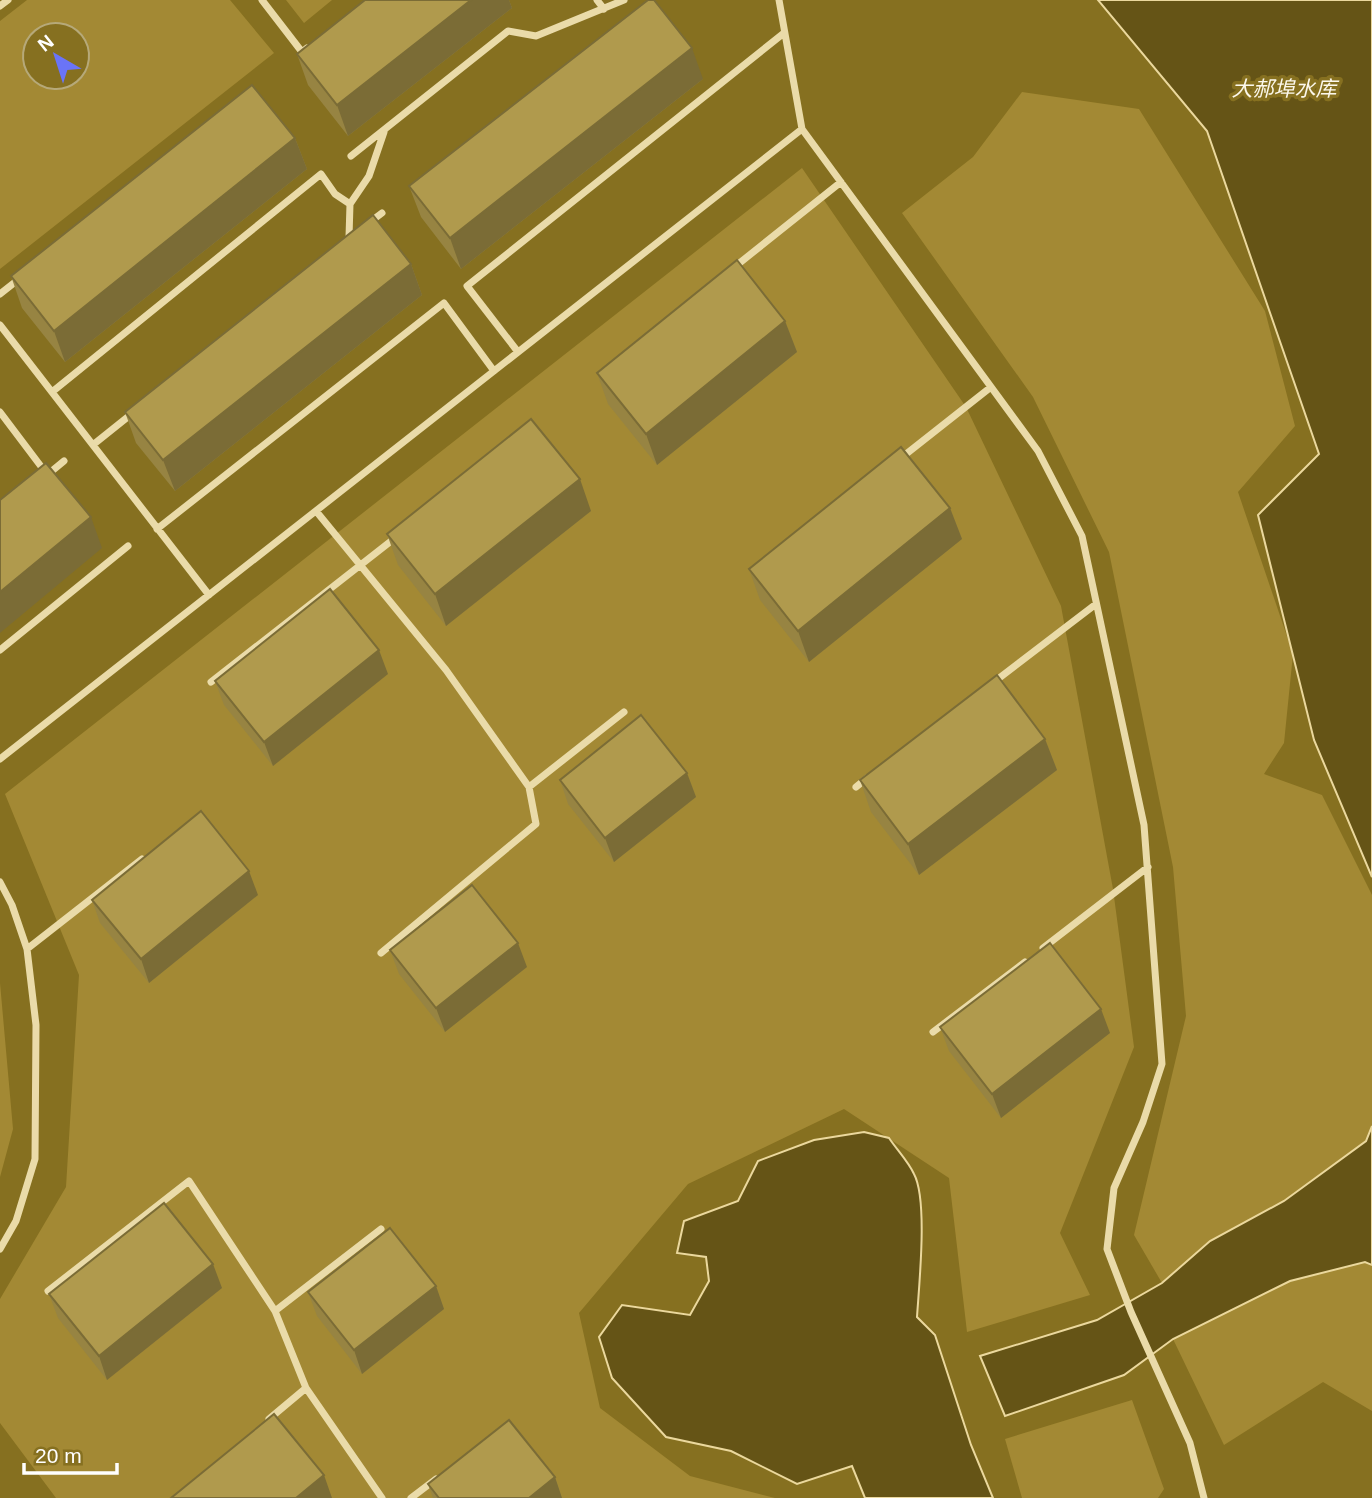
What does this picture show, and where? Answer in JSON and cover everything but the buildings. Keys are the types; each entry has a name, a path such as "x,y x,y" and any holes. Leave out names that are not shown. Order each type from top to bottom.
{"street":[{"path":"0,6 8,0"},
{"path":"262,0 302,52 312,45"},
{"path":"597,0 604,9"},
{"path":"351,156 508,31 536,36 624,0"},
{"path":"779,0 802,129 1038,451 1082,536 1144,825 1163,1064 1143,1122 1114,1188 1107,1250 1131,1312 1190,1443 1204,1498"},
{"path":"518,352 467,286 785,33"},
{"path":"0,759 802,129"},
{"path":"349,237 350,204 369,176 384,131"},
{"path":"52,392 321,174 335,194 350,204"},
{"path":"723,276 841,182"},
{"path":"338,246 382,213"},
{"path":"0,294 22,276"},
{"path":"157,529 444,303 494,371"},
{"path":"0,325 209,595"},
{"path":"896,461 991,387"},
{"path":"94,444 136,410"},
{"path":"0,412 48,474"},
{"path":"38,482 64,461"},
{"path":"316,511 446,670 529,787 536,824 381,953"},
{"path":"211,682 403,531"},
{"path":"0,650 128,546"},
{"path":"987,687 1096,604"},
{"path":"529,787 624,712"},
{"path":"856,786 878,770"},
{"path":"27,949 154,849"},
{"path":"1041,950 1148,867"},
{"path":"0,882 12,905 27,949 36,1025 34,1159 16,1221 0,1249"},
{"path":"933,1032 1030,958"},
{"path":"48,1291 190,1181 275,1311 306,1388 382,1498"},
{"path":"275,1311 381,1229"},
{"path":"265,1422 306,1388"},
{"path":"411,1498 442,1474"}],"shaded area":[{"path":"27,0 230,0 274,53 0,269 0,21"},
{"path":"286,0 332,0 304,23"},
{"path":"1022,92 1139,109 1265,311 1295,426 1238,492 1293,654 1284,743 1264,774 1322,795 1372,895 1372,1126 1366,1141 1284,1201 1210,1241 1162,1283 1134,1235 1186,1016 1173,867 1109,552 1033,397 902,213 973,157"},
{"path":"802,168 966,407 1061,606 1113,889 1134,1047 1060,1233 1090,1295 967,1332 949,1178 844,1109 688,1184 579,1313 600,1408 690,1476 775,1498 56,1498 0,1423 0,1299 66,1187 79,975 5,794"},
{"path":"0,983 13,1129 0,1177"},
{"path":"1365,1262 1372,1265 1372,1411 1323,1382 1224,1445 1173,1339 1290,1281"},
{"path":"1132,1400 1164,1489 1158,1498 1022,1498 1005,1439"}],"water":[{"name":"大郝埠水库","path":"1098,0 1372,0 1372,877 1314,740 1258,515 1319,454 1207,131"},
{"path":"1372,1126 1372,1265 1365,1262 1290,1281 1173,1339 1124,1375 1005,1416 980,1356 1097,1320 1162,1283 1210,1241 1284,1201 1366,1141"},
{"path":"864,1132 889,1138 914,1174 921,1203 922,1222 917,1317 935,1335 971,1445 993,1498 865,1498 852,1466 797,1484 731,1451 666,1437 612,1378 599,1337 622,1305 690,1315 709,1281 706,1257 677,1253 684,1221 738,1201 758,1161 814,1140"}]}
